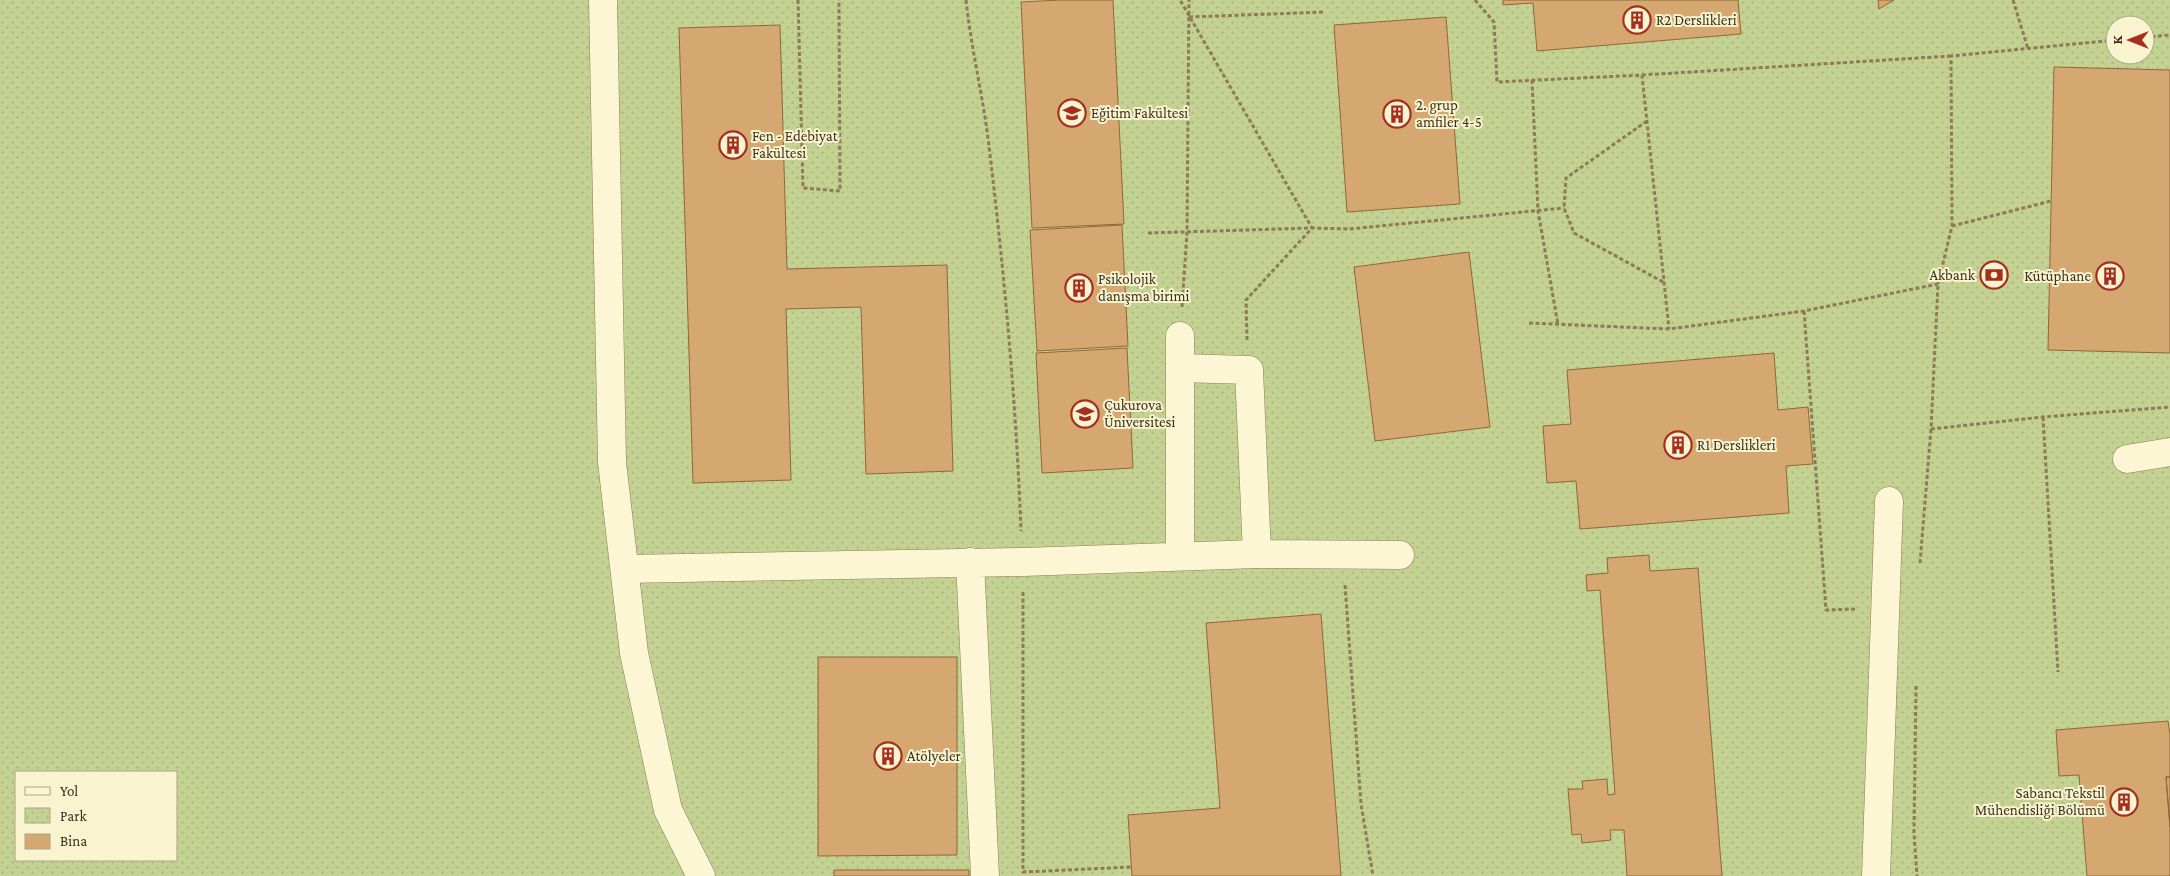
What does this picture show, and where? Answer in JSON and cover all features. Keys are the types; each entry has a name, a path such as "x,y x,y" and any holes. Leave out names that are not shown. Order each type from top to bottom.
{"street":[{"path":"603,0 612,462 634,653 668,810 701,876"},
{"path":"1180,336 1180,556"},
{"path":"1180,368 1249,370 1257,554"},
{"path":"2127,459 2170,452"},
{"path":"1876,876 1889,501"},
{"path":"625,570 1022,562 1257,554 1400,555"},
{"path":"970,562 984,876"}],"path":[{"path":"798,0 803,188 840,191 839,0"},
{"path":"966,0 971,49 987,136 1003,264 1018,444 1022,562 1022,872 1132,866"},
{"path":"1180,0 1312,228"},
{"path":"1180,336 1187,232 1189,0"},
{"path":"1475,0 1494,22 1497,82 1951,56 2105,41"},
{"path":"2013,0 2028,48"},
{"path":"1189,17 1325,12"},
{"path":"2155,36 2170,35"},
{"path":"1920,566 1931,429 1938,284 1952,226 1951,56"},
{"path":"1642,75 1669,329"},
{"path":"1532,80 1538,210 1558,325"},
{"path":"1647,121 1566,178 1564,208 1574,233 1664,282"},
{"path":"1952,226 2051,201"},
{"path":"1148,233 1312,228 1349,229 1564,208"},
{"path":"1249,370 1246,300 1312,228"},
{"path":"1529,323 1669,329 1804,311 1938,284"},
{"path":"1804,311 1826,610 1886,607"},
{"path":"1931,429 2043,417 2170,407"},
{"path":"2043,417 2058,672"},
{"path":"1343,554 1350,675 1361,804 1373,876"},
{"path":"1916,684 1914,832 1917,876"}],"green space":[{"name":"Çukurova Üniversitesi","path":"0,0 2170,0 2170,876 0,876"}],"building":[{"name":"Eğitim Fakültesi","path":"1113,0 1124,224 1032,228 1021,2"},
{"name":"R2 Derslikleri","path":"1503,0 1738,0 1741,34 1537,51 1533,3 1503,5"},
{"path":"1878,0 1894,0 1879,9"},
{"name":"2. grup amfiler 4-5","path":"1446,17 1460,204 1347,212 1334,25"},
{"name":"Fen - Edebiyat Fakültesi","path":"780,25 787,269 947,265 953,471 866,474 861,307 786,309 791,480 693,483 679,28"},
{"name":"Kütüphane","path":"2054,67 2170,70 2170,353 2048,350"},
{"name":"Psikolojik danışma birimi","path":"1122,225 1128,346 1037,351 1030,230"},
{"path":"1469,252 1490,427 1375,441 1354,267"},
{"path":"1127,348 1133,468 1042,473 1036,353"},
{"name":"R1 Derslikleri","path":"1774,353 1778,410 1808,407 1813,464 1786,466 1789,513 1580,529 1576,481 1547,483 1543,426 1571,424 1567,370"},
{"path":"1649,555 1650,571 1698,568 1722,876 1627,876 1624,830 1610,830 1611,840 1582,843 1581,834 1572,835 1568,789 1583,789 1582,781 1607,779 1608,795 1615,794 1600,590 1587,591 1586,575 1608,573 1607,558"},
{"path":"1321,614 1341,876 1132,876 1128,815 1220,808 1206,623"},
{"name":"Atölyeler","path":"818,657 957,657 957,855 818,856"},
{"name":"Sabancı Tekstil Mühendisliği Bölümü","path":"2168,721 2170,777 2166,777 2170,827 2170,876 2087,876 2079,775 2059,776 2056,730"},
{"path":"2166,777 2170,777 2170,827"},
{"path":"834,870 969,870 969,876 834,876"}],"place":[{"name":"R2 Derslikleri","path":"1637,20"},
{"name":"Eğitim Fakültesi","path":"1072,113"},
{"name":"2. grup amfiler 4-5","path":"1397,114"},
{"name":"Fen - Edebiyat Fakültesi","path":"733,145"},
{"name":"Akbank","path":"1994,275"},
{"name":"Kütüphane","path":"2110,276"},
{"name":"Psikolojik danışma birimi","path":"1079,288"},
{"name":"Çukurova Üniversitesi","path":"1085,414"},
{"name":"R1 Derslikleri","path":"1678,445"},
{"name":"Atölyeler","path":"888,756"},
{"name":"Sabancı Tekstil Mühendisliği Bölümü","path":"2124,802"}]}
